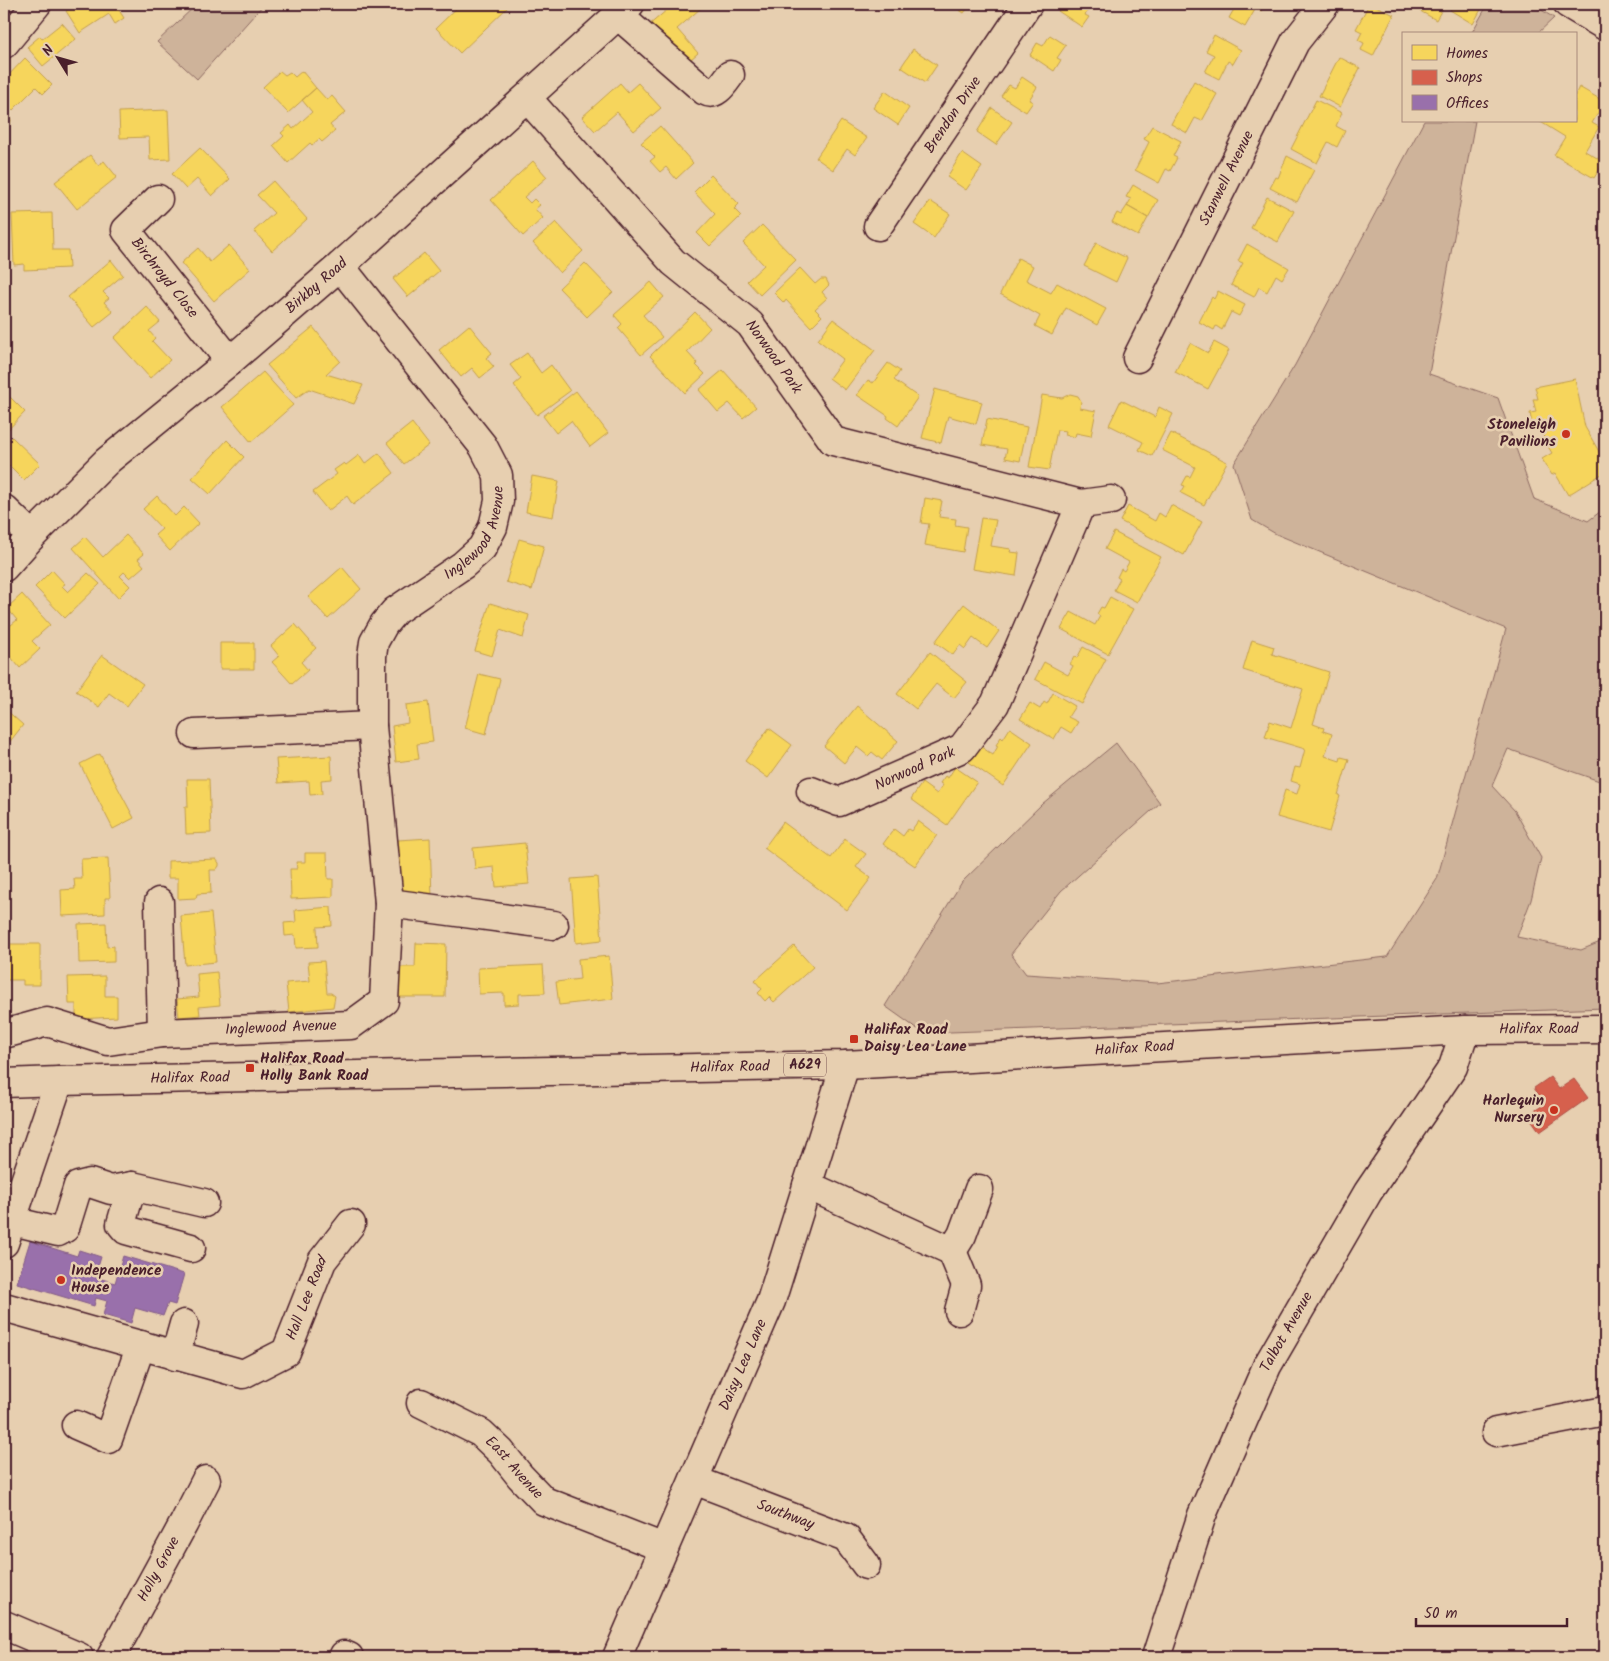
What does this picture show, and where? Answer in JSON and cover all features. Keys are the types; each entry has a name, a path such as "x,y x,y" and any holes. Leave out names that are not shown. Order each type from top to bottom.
{"main road":[{"path":"4,44 38,4"},
{"name":"Brendon Drive","path":"878,226 1028,4"},
{"name":"Stanwell Avenue","path":"1137,358 1295,42 1325,4"},
{"path":"1568,4 1605,26"},
{"path":"624,9 704,91 714,92 720,88 730,74"},
{"name":"Birkby Road","path":"4,567 32,536 107,461 230,361 340,266 624,9"},
{"name":"Norwood Park","path":"527,98 673,262 750,324 833,442 1081,504 1111,500"},
{"name":"Birchroyd Close","path":"158,199 126,230 230,361"},
{"name":"Inglewood Avenue","path":"4,1034 47,1022 108,1040 162,1033 351,1024 384,1001 389,903 372,726 372,656 374,642 384,624 395,611 462,565 482,548 493,528 499,501 498,475 483,446 340,266"},
{"name":"Norwood Park","path":"811,791 839,802 962,748 995,704 1081,504"},
{"path":"4,509 32,536"},
{"path":"194,734 372,726"},
{"path":"159,902 162,1033"},
{"path":"389,903 554,925"},
{"name":"Halifax Road","path":"4,1083 845,1065 1465,1030 1605,1029"},
{"name":"Talbot Avenue","path":"1156,1657 1202,1515 1267,1366 1368,1192 1453,1068 1465,1030"},
{"name":"Daisy Lea Lane","path":"617,1657 771,1301 845,1065"},
{"path":"59,1081 6,1228 58,1232 65,1228 78,1186 90,1183 111,1190 132,1186 204,1203"},
{"path":"807,1185 952,1251 966,1285 959,1311"},
{"path":"132,1186 121,1224 126,1230 191,1248"},
{"path":"952,1251 962,1235 979,1189"},
{"name":"Hall Lee Road","path":"4,1307 243,1374 286,1352 322,1262 351,1224"},
{"path":"175,1356 184,1324"},
{"path":"76,1425 108,1439 141,1345"},
{"name":"East Avenue","path":"421,1403 481,1433 501,1452 520,1476 544,1501 664,1548"},
{"path":"1496,1432 1605,1411"},
{"name":"Holly Grove","path":"111,1657 206,1480"},
{"name":"Southway","path":"694,1480 846,1538 866,1565"},
{"path":"4,1625 79,1657"}],"shaded area":[{"path":"197,4 264,4 197,79 157,42"},
{"path":"1488,4 1532,4 1554,18 1539,32 1472,32"},
{"path":"1423,122 1475,122 1429,374 1498,398 1534,499 1588,521 1605,508 1605,783 1508,749 1492,786 1515,811 1541,858 1531,900 1517,937 1581,950 1605,940 1605,1008 923,1033 885,1006 962,882 1042,804 1116,743 1160,803 1061,891 1011,954 1026,974 1157,983 1387,957 1437,879 1506,629 1276,534 1252,520 1234,464 1295,365"}],"building: Homes":[{"path":"76,4 115,4 124,18 115,24 109,14 80,33 66,11"},
{"path":"461,4 472,4 475,7 478,4 507,4 509,6 460,53 436,28"},
{"path":"674,4 697,4 701,8 677,29 698,53 683,66 648,26"},
{"path":"950,4 971,4 964,13"},
{"path":"1063,4 1093,4 1085,15 1089,17 1082,27 1058,11"},
{"path":"1237,4 1265,4 1261,11 1256,8 1245,27 1229,18"},
{"path":"1369,4 1394,15 1373,56 1361,50 1364,43 1358,40 1362,32 1356,29"},
{"path":"1412,4 1445,4 1436,20 1413,7"},
{"path":"1453,4 1484,4 1473,24 1450,10"},
{"path":"62,23 76,39 43,66 27,47 40,36 42,39"},
{"path":"1050,35 1066,45 1057,58 1061,60 1054,71 1030,55 1037,43 1043,46"},
{"path":"1214,35 1241,50 1233,64 1228,61 1219,79 1205,72 1214,55 1206,51"},
{"path":"913,49 937,65 925,83 901,67"},
{"path":"1339,57 1360,68 1340,107 1319,96"},
{"path":"25,58 52,85 43,94 36,87 13,110 4,101 4,80"},
{"path":"280,71 285,75 290,72 295,77 302,71 316,88 288,113 263,87"},
{"path":"1022,77 1037,87 1029,100 1033,102 1026,112 1001,96 1009,85 1015,88"},
{"path":"1194,81 1217,94 1202,121 1195,118 1187,133 1171,124"},
{"path":"620,83 628,92 638,83 661,108 634,131 617,112 595,131 582,117"},
{"path":"1579,87 1605,102 1592,123 1599,127 1585,151 1604,162 1594,178 1554,155 1565,137 1541,122 1576,122 1576,93"},
{"path":"316,88 327,100 332,96 346,112 330,125 335,131 322,142 319,139 312,145 310,143 288,163 273,146 284,136 281,133 290,125 293,129 312,112 302,100"},
{"path":"885,91 909,108 898,125 873,108"},
{"path":"1316,100 1342,113 1336,126 1345,131 1337,147 1328,142 1317,163 1291,149"},
{"path":"992,108 1012,122 996,145 977,132"},
{"path":"4,110 11,120 10,125 6,127 4,127"},
{"path":"168,110 170,159 150,160 149,137 120,138 119,112"},
{"path":"841,121 867,138 855,155 847,149 833,170 816,158"},
{"path":"660,126 693,163 676,179 666,167 660,172 650,161 655,157 641,143"},
{"path":"1152,126 1181,141 1173,156 1177,158 1170,171 1166,169 1159,183 1135,170 1149,142 1144,139"},
{"path":"200,148 230,179 212,196 197,179 186,189 172,174"},
{"path":"962,153 982,167 966,190 947,177"},
{"path":"90,155 98,165 104,161 117,177 77,209 55,182"},
{"path":"1287,156 1314,170 1297,202 1270,188 1276,177 1278,178"},
{"path":"533,161 547,177 524,197 530,203 534,199 540,205 535,209 543,218 523,236 491,200"},
{"path":"711,175 739,204 734,209 741,216 710,246 697,233 715,214 694,192"},
{"path":"273,181 307,219 272,251 254,231 274,213 257,195"},
{"path":"1133,185 1158,200 1148,218 1127,206 1131,199 1126,197"},
{"path":"1267,197 1294,211 1278,242 1251,228"},
{"path":"930,201 950,214 934,238 914,224"},
{"path":"1127,206 1148,218 1138,236 1112,222 1117,213 1121,215"},
{"path":"52,213 53,250 68,250 69,268 24,270 24,264 14,265 12,214"},
{"path":"556,222 583,251 560,273 533,243"},
{"path":"762,225 796,260 760,295 747,281 764,265 743,243"},
{"path":"1096,243 1127,258 1116,282 1084,266"},
{"path":"1247,244 1289,268 1282,279 1276,275 1267,292 1259,287 1254,297 1231,285 1243,263 1238,261"},
{"path":"229,245 250,269 214,301 181,263 198,248 210,262"},
{"path":"424,253 439,271 408,297 393,279"},
{"path":"1018,258 1033,266 1026,280 1051,293 1057,283 1106,309 1097,325 1066,308 1052,335 1035,326 1040,316 1000,294"},
{"path":"111,260 123,275 103,292 109,298 104,302 113,312 94,327 68,297"},
{"path":"585,263 613,292 587,317 559,288"},
{"path":"800,268 815,284 821,279 826,279 829,285 822,292 827,298 815,309 822,316 811,327 786,300 784,303 774,293"},
{"path":"651,282 664,297 643,315 662,337 641,355 618,328 622,324 614,315"},
{"path":"1218,291 1245,305 1239,316 1231,312 1222,330 1216,326 1214,330 1199,322 1212,297 1214,299"},
{"path":"147,307 160,322 149,331 155,338 152,341 170,360 150,378 114,338"},
{"path":"695,312 710,328 687,352 705,374 685,393 650,356"},
{"path":"833,319 875,350 845,390 829,378 843,359 818,340"},
{"path":"469,325 492,353 486,358 494,367 480,378 472,368 461,377 439,350"},
{"path":"313,327 340,361 326,374 363,385 354,404 309,389 296,398 267,365"},
{"path":"1214,342 1229,350 1208,389 1175,372 1190,343 1208,353"},
{"path":"527,353 541,373 551,365 570,391 537,415 514,385 521,379 510,365"},
{"path":"888,363 900,371 894,380 918,397 898,426 887,418 888,416 857,395 868,380 873,383"},
{"path":"723,370 756,407 743,418 729,403 718,412 699,390"},
{"path":"263,372 293,405 251,442 222,407"},
{"name":"Stoneleigh Pavilions","path":"1575,379 1585,427 1605,462 1605,472 1568,495 1555,473 1552,475 1542,459 1552,453 1544,440 1542,427 1533,429 1530,413 1536,412 1533,399 1538,399 1535,387"},
{"path":"935,389 982,402 976,424 948,416 941,443 922,438"},
{"path":"4,391 25,412 4,434"},
{"path":"576,391 608,433 590,447 571,421 556,433 543,416"},
{"path":"1070,394 1078,396 1081,401 1080,408 1096,411 1091,436 1076,433 1075,437 1065,435 1066,431 1057,430 1049,470 1029,467 1042,395 1062,398"},
{"path":"1121,400 1155,417 1159,407 1173,414 1152,456 1139,450 1143,442 1109,425"},
{"path":"987,419 1027,427 1020,461 1005,458 1007,449 982,445"},
{"path":"412,423 429,445 404,464 387,443"},
{"path":"1171,433 1227,462 1204,505 1181,493 1185,486 1182,485 1187,476 1190,477 1195,467 1162,450"},
{"path":"12,437 40,464 24,480 10,466 4,472 4,445"},
{"path":"227,440 244,457 210,494 192,478"},
{"path":"379,453 394,473 353,505 347,496 328,511 313,492 337,474 334,470 344,463 346,465 359,455 365,464"},
{"path":"532,476 559,481 553,517 526,512"},
{"path":"157,496 175,516 184,507 199,523 170,551 155,535 162,529 143,509"},
{"path":"925,498 942,501 939,517 956,519 955,525 967,527 963,552 925,545 929,524 921,523"},
{"path":"1171,505 1202,522 1184,555 1120,521 1128,506 1155,521 1159,513 1165,517"},
{"path":"981,518 996,520 991,546 1011,549 1010,552 1019,553 1016,576 972,569"},
{"path":"1114,532 1161,557 1137,602 1114,590 1120,579 1117,577 1121,569 1124,571 1129,562 1105,549"},
{"path":"126,535 144,554 138,559 144,566 130,578 124,572 120,576 130,586 118,598 73,548 85,537 103,557"},
{"path":"519,539 544,546 532,590 506,582"},
{"path":"342,567 361,589 328,619 308,597"},
{"path":"52,570 65,584 62,586 68,592 88,573 100,584 65,618 35,587"},
{"path":"22,594 50,625 32,641 40,649 20,668 4,649 4,628 5,630 17,620 7,608"},
{"path":"1110,597 1133,609 1108,654 1061,629 1071,612 1095,625 1100,616 1097,614 1101,607 1104,608"},
{"path":"490,603 529,615 523,638 500,630 492,656 475,651"},
{"path":"964,604 999,631 987,648 973,638 965,649 960,645 953,655 935,642"},
{"path":"295,624 316,648 301,662 308,670 292,684 272,662 279,656 271,646"},
{"path":"1252,640 1274,647 1272,654 1329,672 1313,724 1324,728 1323,731 1332,734 1325,756 1340,761 1341,757 1349,759 1329,832 1277,817 1285,790 1297,794 1300,784 1291,781 1295,767 1300,768 1305,749 1265,737 1270,721 1291,728 1303,689 1243,670"},
{"path":"220,643 254,643 254,669 220,669"},
{"path":"1083,647 1106,659 1082,704 1035,679 1044,662 1068,675 1073,666 1070,664 1074,657 1077,658"},
{"path":"930,652 967,682 954,698 936,684 916,709 897,694"},
{"path":"102,655 143,684 127,706 109,693 99,707 76,691"},
{"path":"479,674 500,679 486,734 465,728"},
{"path":"1053,693 1075,706 1068,717 1078,722 1071,733 1061,727 1054,739 1020,719 1030,703 1040,709 1044,702 1047,704"},
{"path":"428,702 433,742 417,744 419,759 396,762 392,726 408,723 406,705"},
{"path":"857,706 898,741 882,760 872,752 868,756 857,747 844,763 824,746"},
{"path":"4,708 23,725 4,749"},
{"path":"769,728 792,745 768,778 745,761"},
{"path":"1010,728 1032,743 1003,786 966,760 977,744 993,755 1001,737 1003,739"},
{"path":"100,754 134,818 113,829 80,764"},
{"path":"331,756 332,779 321,780 322,794 310,795 309,781 278,783 276,759"},
{"path":"955,767 977,782 947,825 911,799 922,783 937,794 943,785 940,783 945,776 948,778"},
{"path":"187,779 209,779 211,833 186,834 185,807 188,807"},
{"path":"918,821 937,835 915,866 883,844 894,829 903,836 908,829 911,831"},
{"path":"783,822 831,858 845,839 866,854 856,867 871,878 847,910 764,848"},
{"path":"430,838 432,897 400,898 398,840"},
{"path":"525,843 529,884 496,887 494,867 475,869 473,848"},
{"path":"305,853 327,853 328,879 333,879 333,897 291,899 290,869 297,869 296,862 305,862"},
{"path":"108,858 110,898 105,898 105,914 62,916 61,890 75,889 74,879 82,879 81,859"},
{"path":"216,859 219,866 216,870 210,870 211,893 197,894 196,898 178,899 178,878 168,878 168,861"},
{"path":"597,877 602,940 576,943 571,879"},
{"path":"331,907 332,926 317,927 318,947 296,948 295,935 285,936 284,923 296,922 295,910"},
{"path":"211,913 216,962 185,965 181,916"},
{"path":"106,923 107,947 114,946 114,962 79,963 78,924"},
{"path":"416,943 446,944 445,997 398,997 399,967 415,967"},
{"path":"4,944 40,944 40,985 23,985 23,980 4,980"},
{"path":"794,946 813,967 774,1002 769,997 765,1001 758,993 762,989 755,981"},
{"path":"609,956 613,999 559,1005 556,982 580,979 578,959"},
{"path":"324,961 327,993 335,996 333,1007 289,1012 286,983 310,981 308,962"},
{"path":"543,965 545,993 519,994 519,1004 504,1005 504,993 479,994 478,968"},
{"path":"217,972 220,1005 199,1007 200,1015 179,1017 177,999 199,997 197,974"},
{"path":"105,976 105,996 117,996 117,1017 76,1019 76,1004 69,1004 68,977"}],"building: Shops":[{"name":"Harlequin Nursery","path":"1550,1077 1559,1089 1574,1079 1588,1098 1540,1132 1528,1115 1545,1104 1534,1088"}],"building: Offices":[{"name":"Independence House","path":"30,1241 77,1256 79,1250 101,1257 95,1277 115,1283 123,1256 184,1274 175,1305 168,1303 163,1316 135,1308 131,1323 103,1315 107,1301 96,1298 94,1306 17,1283"}],"place":[{"name":"Stoneleigh Pavilions","path":"1566,434"},
{"name":"Halifax Road Daisy Lea Lane","path":"854,1039"},
{"name":"Halifax Road Holly Bank Road","path":"250,1068"},
{"name":"Harlequin Nursery","path":"1554,1110"},
{"name":"Independence House","path":"61,1280"}]}
